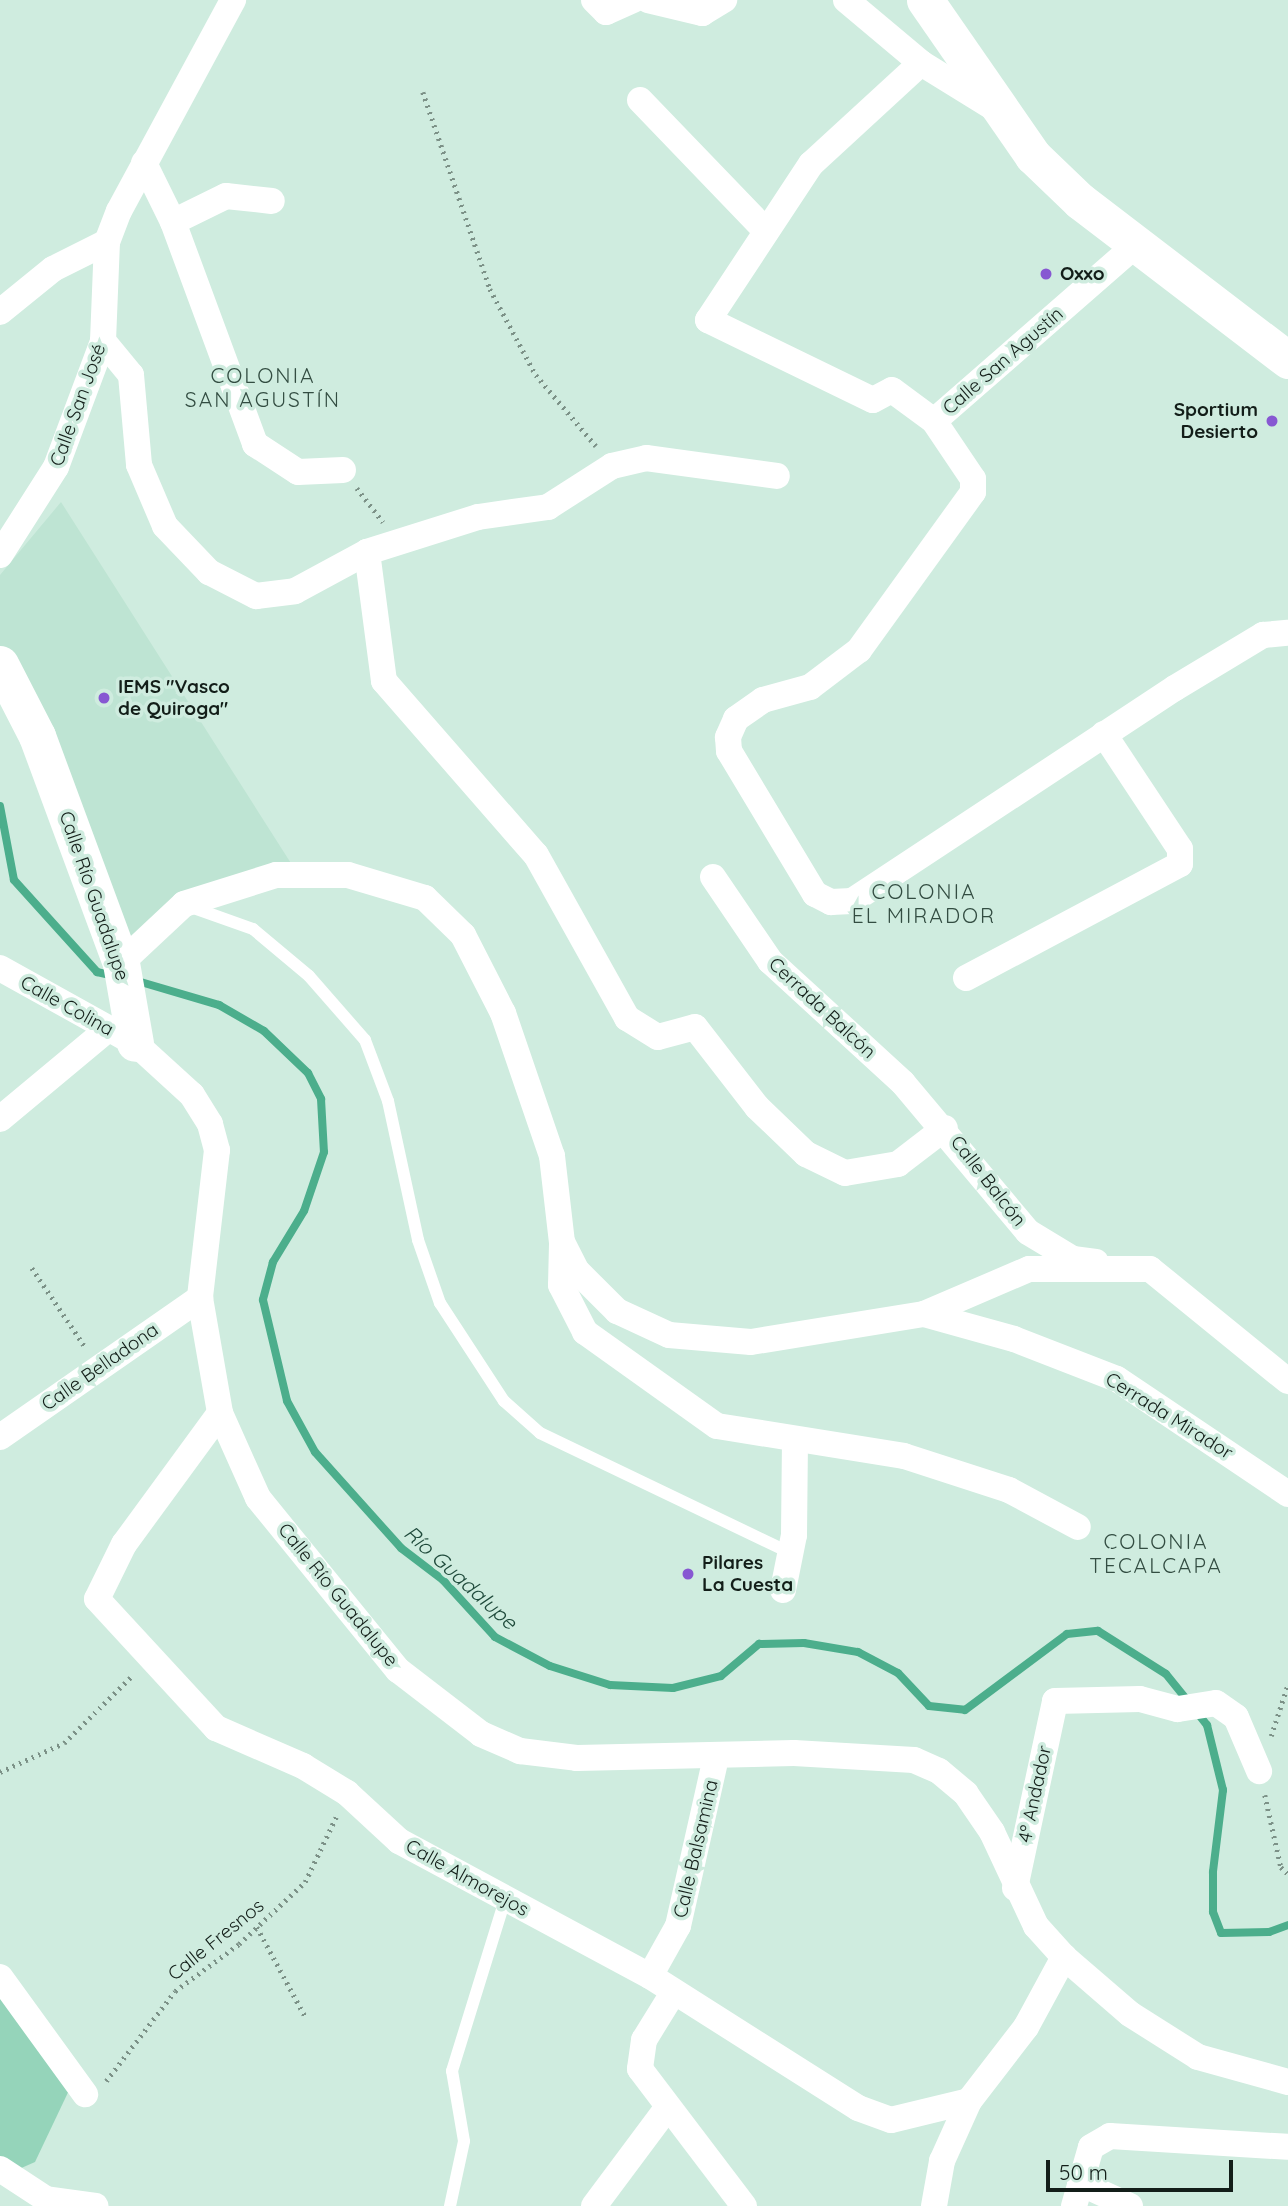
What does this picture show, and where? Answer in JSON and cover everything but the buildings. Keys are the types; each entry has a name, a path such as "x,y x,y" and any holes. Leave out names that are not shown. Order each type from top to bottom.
{"main road":[{"path":"925,0 999,112 1033,156 1136,245 1288,360"},
{"name":"Calle Río Guadalupe","path":"0,664 37,736 124,974 121,1036"}],"street":[{"name":"Calle San José","path":"0,555 55,467 103,341 107,242 144,163 233,0"},
{"path":"594,0 606,12 633,0"},
{"path":"648,0 702,13 724,0"},
{"path":"846,0 920,63 999,112"},
{"path":"920,63 811,164 708,320 873,400 892,390 934,421 969,467 973,492 859,650 810,687 763,701 736,719 729,751 815,894 831,902 852,901 1104,734 1264,635 1288,633"},
{"path":"640,100 766,231"},
{"path":"144,163 173,222 255,444 298,472 343,470"},
{"path":"173,222 226,196 271,201"},
{"path":"0,312 53,269 107,242"},
{"name":"Calle San Agustín","path":"934,421 1136,245"},
{"path":"103,341 131,375 139,465 165,526 209,572 256,596 295,591 367,552 478,517 548,507 612,466 646,458 777,476"},
{"path":"367,552 384,681 536,855 627,1018 658,1037 695,1027 757,1107 806,1153 845,1174 898,1164 945,1128"},
{"path":"966,978 1180,864 1180,849 1104,734"},
{"path":"124,974 184,904 276,875 348,875 425,898 463,935 503,1013 552,1156 562,1242 561,1285 585,1332 718,1426 795,1441 904,1456 1009,1490 1078,1527"},
{"name":"Cerrada Balcón","path":"713,877 770,961 945,1128"},
{"name":"Calle Colina","path":"0,968 121,1036"},
{"path":"0,1119 121,1036"},
{"name":"Calle Río Guadalupe","path":"121,1036 192,1095 217,1150 200,1297 220,1413 267,1509 398,1670 481,1734 520,1751 577,1758 716,1757 794,1753 914,1760 939,1771 966,1794 992,1832 1015,1888 1035,1926 1063,1957 1129,2014 1198,2057 1288,2082"},
{"name":"Calle Balcón","path":"945,1128 1028,1232 1073,1259 1157,1273"},
{"path":"562,1242 577,1271 617,1311 669,1335 751,1342 924,1314 1028,1269 1157,1273 1288,1381"},
{"name":"Calle Belladona","path":"0,1437 200,1297"},
{"name":"Cerrada Mirador","path":"924,1314 1014,1339 1117,1379 1288,1494"},
{"name":"Calle Almorejos","path":"220,1413 99,1586 102,1609 216,1728 347,1793 399,1841 650,1976 858,2108 891,2120 969,2101"},
{"path":"783,1590 790,1553 795,1441"},
{"name":"4º Andador","path":"1015,1888 1055,1701 1140,1699 1178,1709 1210,1704 1236,1717 1259,1771"},
{"name":"Calle Balsamina","path":"650,1976 678,1926 716,1757"},
{"path":"934,2206 942,2161 969,2101 1019,2038 1063,1957"},
{"path":"0,1977 85,2094"},
{"path":"673,1993 639,2054 640,2069 744,2206"},
{"path":"594,2206 667,2108"},
{"path":"1077,2195 1091,2147 1110,2136 1288,2147"},
{"path":"0,2169 46,2199 96,2206"},
{"path":"1077,2195 1101,2206"},
{"path":"1077,2195 1130,2206"}],"lane":[{"path":"184,904 253,929 309,976 365,1040 388,1101 418,1240 440,1303 504,1401 540,1433 790,1553"},
{"path":"450,2206 464,2141 452,2071 505,1900"}],"path":[{"path":"423,92 490,289 536,375 612,466"},
{"path":"343,470 399,542"},
{"path":"32,1268 98,1367"},
{"path":"0,1772 64,1743 149,1660"},
{"path":"1288,1684 1259,1771 1281,1867 1288,1874"},
{"name":"Calle Fresnos","path":"85,2094 120,2067 174,1991 257,1927 305,1881 347,1793"},
{"path":"257,1927 306,2018"}],"shaded area":[{"name":"IEMS \"Vasco de Quiroga\"","path":"61,502 294,868 273,868 122,954 0,662 0,575"},
{"path":"0,1985 72,2084 35,2162 10,2173 0,2163"}],"waterway":[{"name":"Río Guadalupe","path":"0,806 14,880 97,972 115,976"},
{"name":"Río Guadalupe","path":"134,980 219,1005 264,1031 308,1073 321,1099 324,1152 304,1211 273,1262 263,1300 287,1401 315,1452 401,1548 443,1580 495,1637 550,1666 610,1685 673,1688 721,1676 759,1644 804,1643 858,1652 898,1673 929,1706 965,1710 1067,1634 1098,1631 1166,1674 1188,1701"},
{"name":"Río Guadalupe","path":"1196,1711 1207,1725 1223,1790 1213,1872 1213,1912 1221,1933 1269,1932 1288,1925"}],"place":[{"name":"Oxxo","path":"1046,274"},
{"name":"Sportium Desierto","path":"1272,421"},
{"name":"IEMS \"Vasco de Quiroga\"","path":"104,698"},
{"name":"Pilares La Cuesta","path":"688,1574"}],"district":[{"name":"COLONIA SAN AGUSTÍN","path":"263,387"},
{"name":"COLONIA EL MIRADOR","path":"924,903"},
{"name":"COLONIA TECALCAPA","path":"1156,1553"}]}
